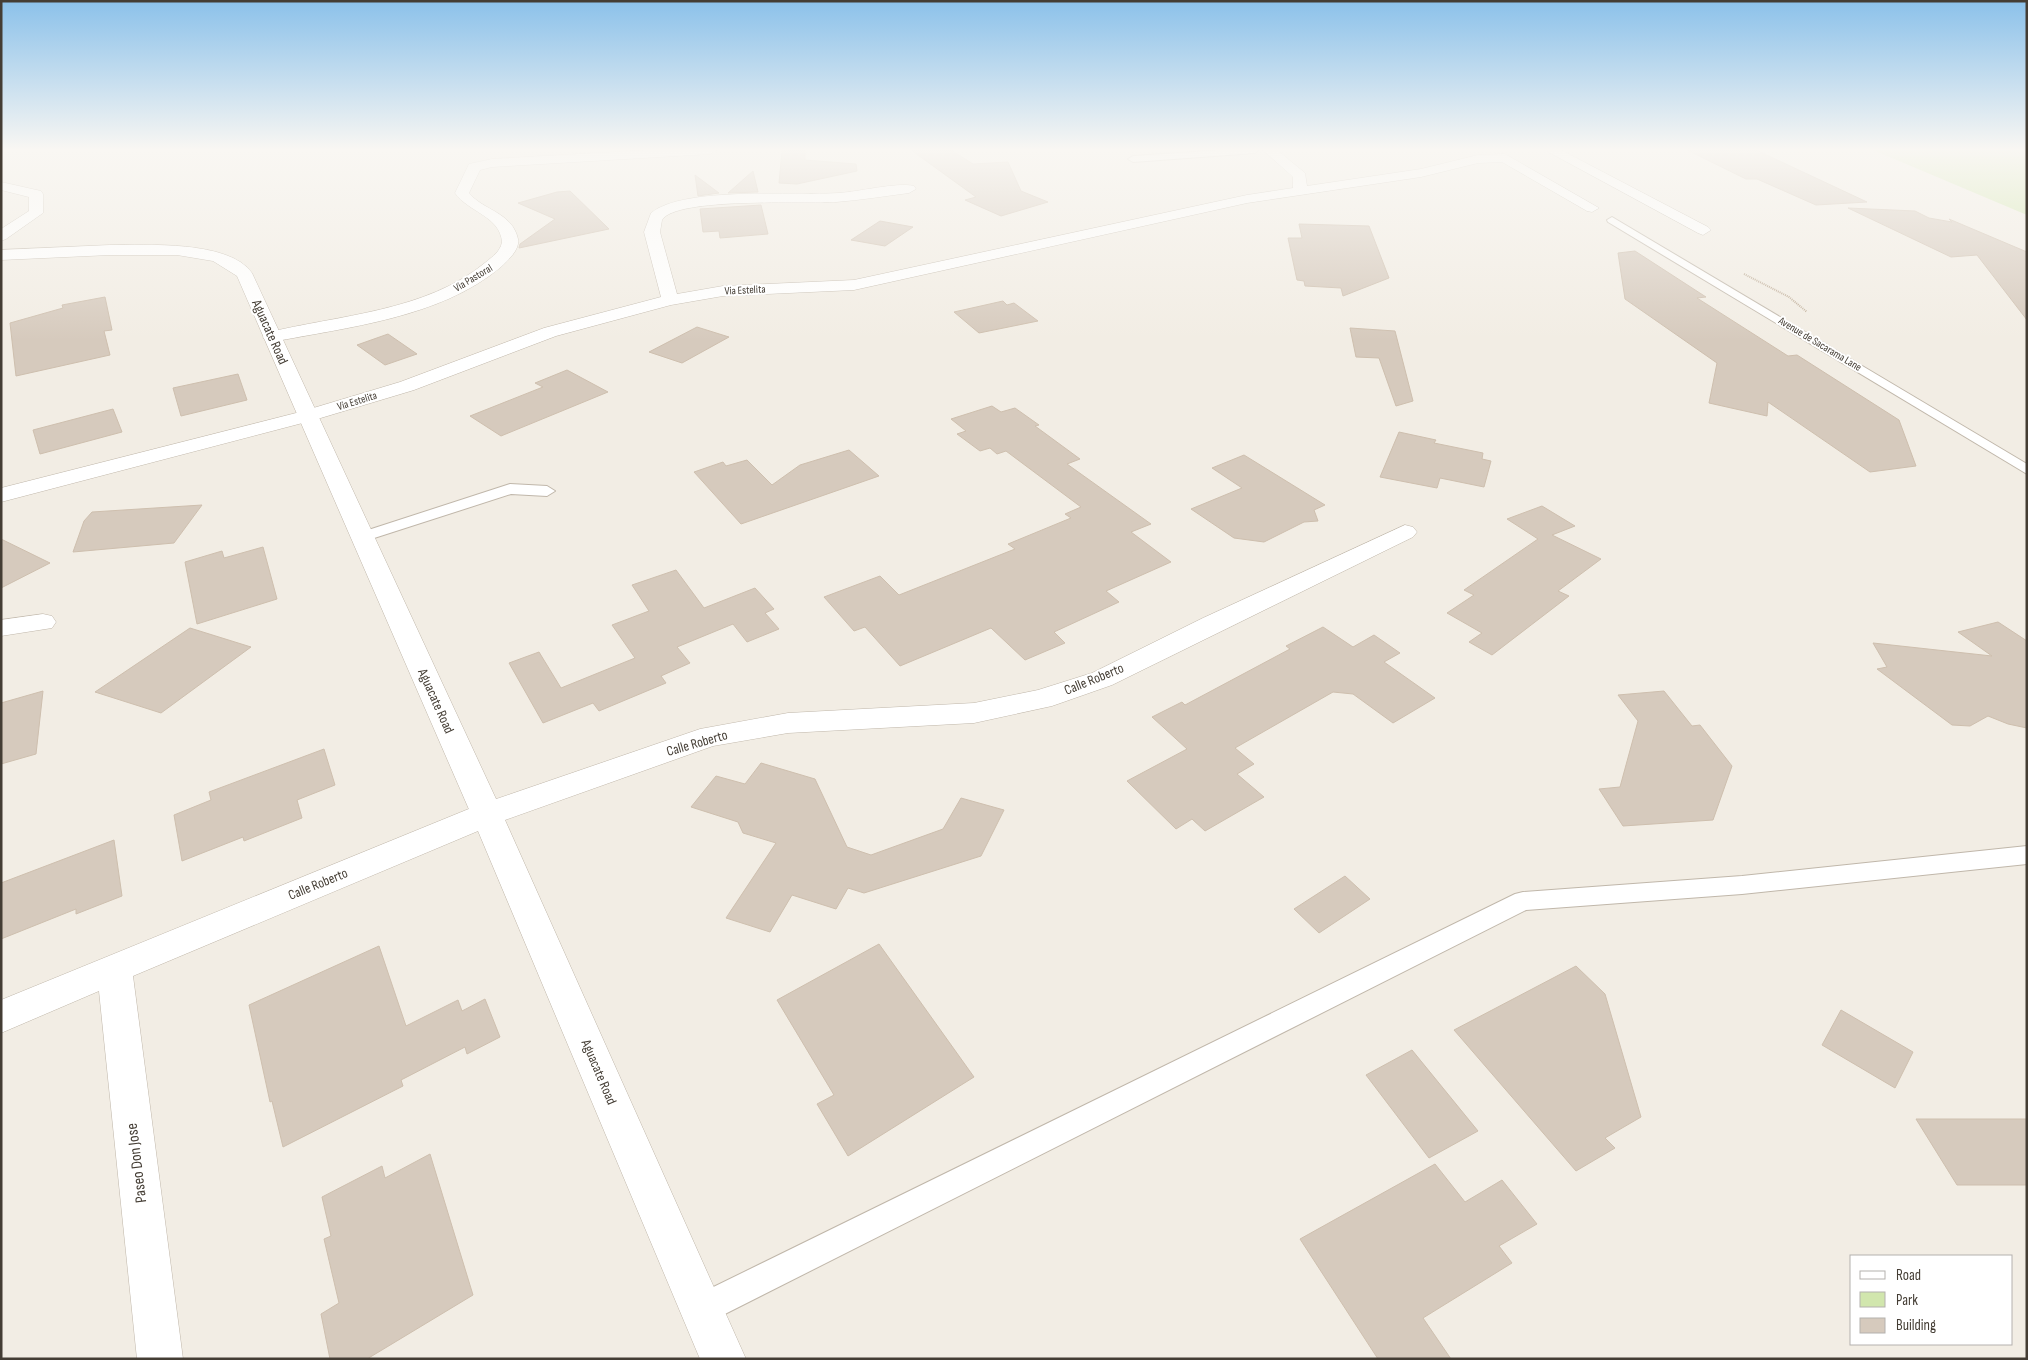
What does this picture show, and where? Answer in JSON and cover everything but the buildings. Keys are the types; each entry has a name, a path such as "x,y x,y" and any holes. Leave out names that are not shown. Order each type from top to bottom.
{"street":[{"path":"1,236 35,213"},
{"name":"Via Pastoral","path":"272,337 427,300 456,289 494,266 509,248 510,239 491,213"},
{"path":"659,213 653,223 652,232 670,300"},
{"name":"Via Estelita","path":"1,495 307,416 407,386 550,332 670,300 723,291 854,285 1181,213"},
{"path":"1671,213 1702,230"},
{"name":"Aguacate Road","path":"1,255 177,250 218,257 244,273 487,814 723,1359"},
{"name":"Calle Roberto","path":"1,1018 114,968 487,814 710,736 788,723 974,713 1042,699 1102,679 1405,532"},
{"path":"1,628 43,622"},
{"name":"Paseo Don Jose","path":"114,968 160,1359"}],"lane":[{"name":"Avenue de Sacarama Lane","path":"1612,220 2027,470"},
{"path":"362,537 510,488 547,492"},
{"path":"702,1308 1523,901 1742,885 2027,855"}]}
